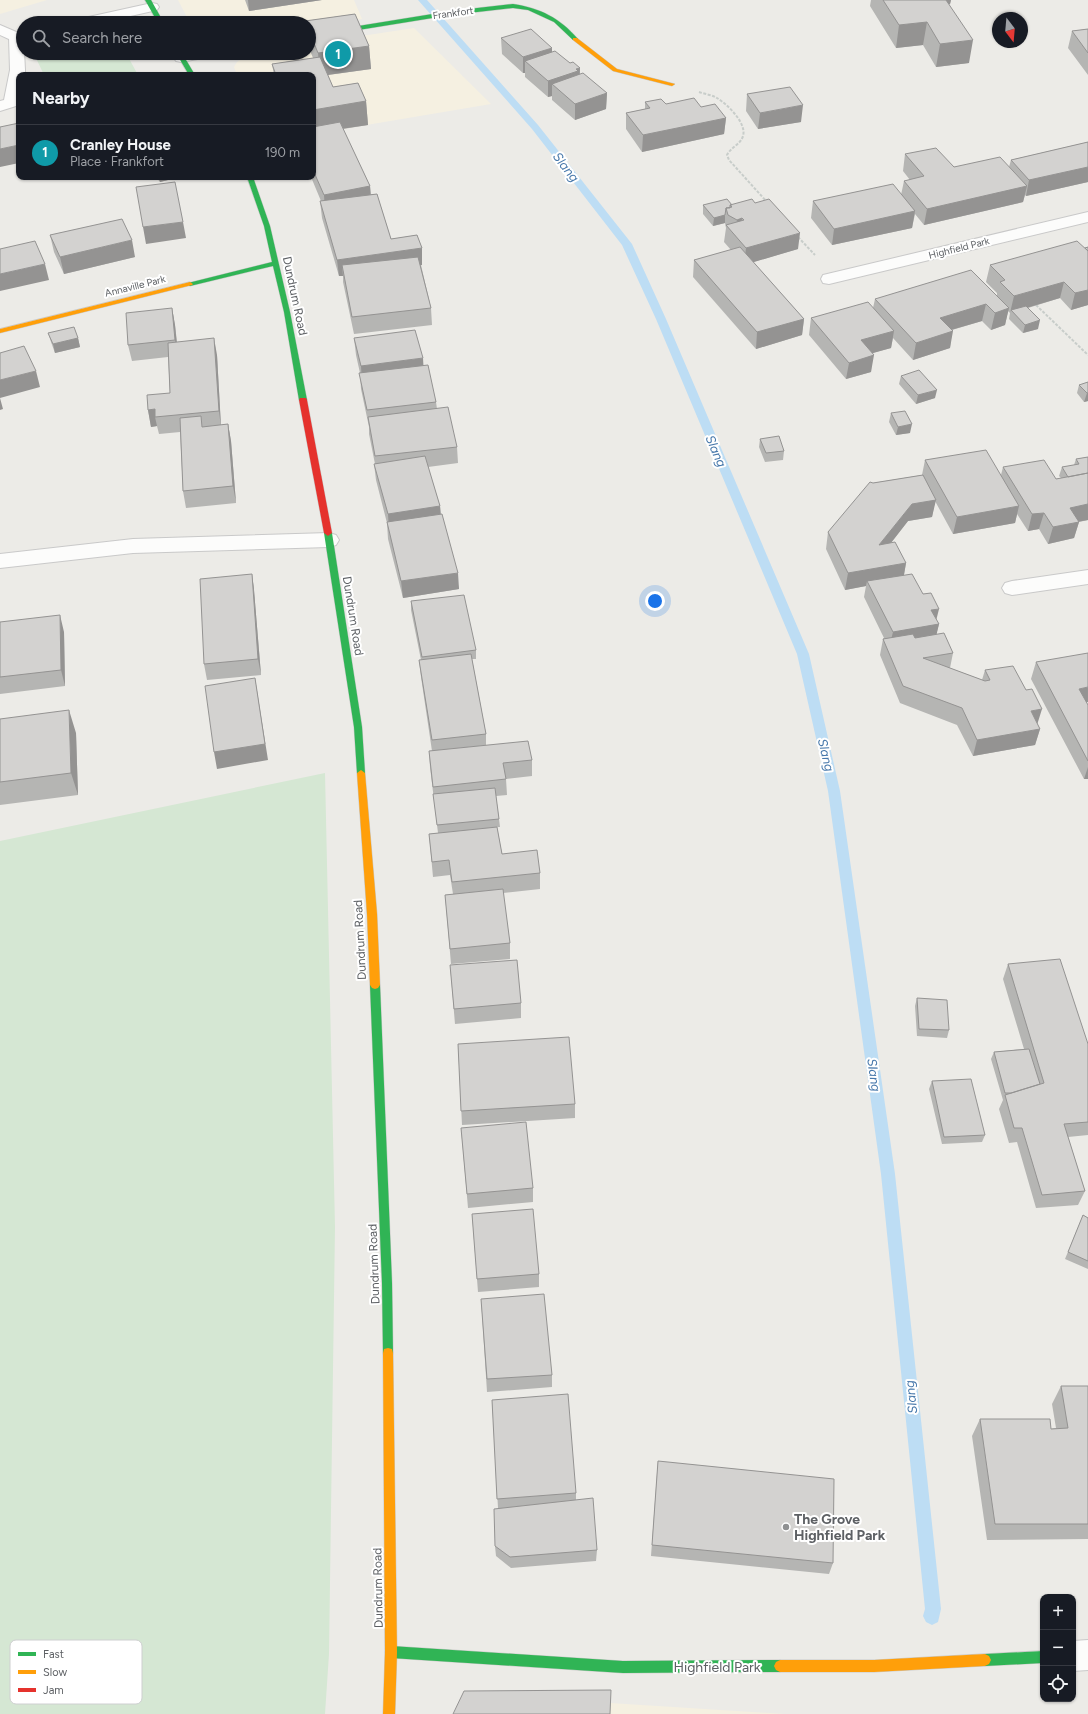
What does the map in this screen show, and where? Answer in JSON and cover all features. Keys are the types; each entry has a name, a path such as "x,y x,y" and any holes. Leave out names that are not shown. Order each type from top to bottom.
{"main road":[{"name":"Frankfort","path":"316,35 514,3 551,18 605,65 614,70 672,84"},
{"path":"150,4 157,16"},
{"path":"183,60 190,72"},
{"name":"Dundrum Road","path":"251,180 267,226 287,312 329,540 358,727 372,914 387,1283 391,1652 389,1714"},
{"name":"Annaville Park","path":"0,331 275,263"},
{"name":"Highfield Park","path":"391,1652 622,1667 874,1666 1040,1657"}],"street":[{"path":"106,16 150,4"},
{"path":"0,29 16,36"},
{"path":"18,72 19,60"},
{"path":"0,106 11,102 16,90"},
{"name":"Highfield Park","path":"829,279 1088,217"},
{"path":"0,562 133,546 329,540"},
{"path":"1012,588 1088,577"},
{"path":"1076,1656 1088,1655"}],"path":[{"path":"672,84 715,97 734,115 744,130 744,136 741,141 729,150 727,155 729,160 769,205"},
{"path":"795,233 820,261 829,279"},
{"path":"1036,305 1088,355"}],"shaded area":[{"path":"0,0 47,0 0,14"},
{"path":"178,0 354,0 362,19 316,26 316,16 186,16"},
{"path":"414,28 491,104 316,133 316,72 236,72 234,67 240,60 316,60 316,43"},
{"path":"610,1703 784,1714 461,1714"}],"green space":[{"path":"37,60 130,60 136,72 43,72"},
{"path":"325,773 335,1227 329,1654 325,1714 0,1714 0,841"}],"building":[{"path":"883,0 946,0 973,40 940,44 927,22 899,25"},
{"path":"355,14 369,46 318,53 316,48 316,19"},
{"path":"531,29 552,48 523,57 501,38"},
{"path":"1088,29 1088,53 1072,31"},
{"path":"555,51 570,63 573,62 580,68 576,69 578,71 548,81 525,61"},
{"path":"320,57 333,87 358,83 366,101 316,109 316,72 275,72 272,64 299,60 316,60 316,58"},
{"path":"583,73 607,93 575,104 552,84"},
{"path":"790,87 803,105 760,113 747,94"},
{"path":"694,98 701,107 715,104 726,118 643,135 626,113 650,108 645,102 661,99 666,104"},
{"path":"340,122 370,186 324,195 316,177 316,126"},
{"path":"16,124 16,146 0,149 0,127"},
{"path":"1088,142 1088,167 1029,180 1011,160"},
{"path":"936,148 954,167 1000,157 1027,186 927,209 904,181 924,176 905,154"},
{"path":"175,182 183,222 143,227 136,187"},
{"path":"893,184 915,211 834,229 813,201"},
{"path":"377,194 391,239 417,235 422,248 337,260 320,201"},
{"path":"727,199 732,205 730,205 730,208 726,208 725,215 714,218 703,205"},
{"path":"752,199 755,203 769,199 800,233 746,248 726,225 744,220 742,218 737,220 728,215 726,208 732,207 730,205"},
{"path":"122,219 132,240 60,257 50,235"},
{"path":"35,241 45,264 0,274 0,249"},
{"path":"1077,241 1088,251 1088,290 1075,293 1064,282 1014,296 1000,282 1005,280 990,265"},
{"path":"740,247 804,319 757,332 694,260"},
{"path":"418,257 431,308 352,317 342,265"},
{"path":"971,270 1009,308 995,313 986,304 940,318 953,331 916,343 875,299"},
{"path":"868,302 894,331 861,340 874,355 849,363 811,318"},
{"path":"1026,306 1040,320 1025,325 1011,310"},
{"path":"172,308 175,340 128,345 126,313"},
{"path":"74,327 78,338 53,344 48,333"},
{"path":"415,330 423,358 361,366 354,338"},
{"path":"214,338 219,411 155,417 155,409 148,410 147,395 170,393 168,343"},
{"path":"24,346 36,371 0,380 0,353"},
{"path":"428,365 436,402 367,410 359,373"},
{"path":"919,370 937,390 918,395 901,376"},
{"path":"1088,382 1088,393 1087,393 1079,385"},
{"path":"448,407 457,447 375,456 368,417"},
{"path":"905,411 912,424 898,427 891,413"},
{"path":"201,416 202,427 228,424 233,486 183,491 180,418"},
{"path":"779,436 784,451 766,453 760,439"},
{"path":"986,450 1019,506 957,517 925,460"},
{"path":"425,456 440,506 388,514 374,464"},
{"path":"1088,457 1088,473 1068,477 1062,467 1079,464 1076,459"},
{"path":"1044,460 1056,479 1088,473 1088,504 1070,508 1079,522 1053,527 1044,513 1032,514 1003,467"},
{"path":"923,475 936,500 912,504 879,545 895,542 906,563 848,573 828,532 870,482 873,483"},
{"path":"442,514 458,573 401,581 387,522"},
{"path":"252,574 258,659 204,664 200,579"},
{"path":"912,574 923,594 931,593 939,609 931,610 939,624 893,632 867,581"},
{"path":"464,595 476,650 422,657 411,601"},
{"path":"60,615 61,670 0,677 0,622"},
{"path":"944,633 953,653 923,658 985,681 990,680 985,670 1013,666 1026,690 1032,689 1042,709 1031,711 1040,729 977,740 962,708 903,686 883,639 913,634 915,638"},
{"path":"1088,653 1088,687 1079,689 1088,705 1088,761 1036,662"},
{"path":"471,654 486,734 432,740 419,660"},
{"path":"255,678 265,744 214,752 205,686"},
{"path":"69,710 71,773 0,782 0,719"},
{"path":"528,741 532,760 503,763 506,779 433,787 429,751"},
{"path":"495,788 499,819 437,825 433,794"},
{"path":"497,827 502,854 537,850 540,873 452,882 449,860 432,862 429,834"},
{"path":"503,889 510,943 450,949 445,895"},
{"path":"1060,959 1088,1044 1088,1122 1064,1124 1085,1191 1042,1195 1022,1128 1014,1128 1005,1095 1044,1083 1008,964"},
{"path":"517,960 521,1003 454,1009 450,965"},
{"path":"917,998 947,1000 949,1030 919,1029"},
{"path":"569,1037 575,1104 461,1111 458,1044"},
{"path":"1029,1049 1040,1084 1011,1093 1005,1093 994,1052"},
{"path":"971,1079 985,1135 944,1137 932,1081"},
{"path":"526,1122 533,1188 467,1194 461,1128"},
{"path":"533,1209 539,1274 477,1279 472,1214"},
{"path":"1083,1215 1088,1218 1088,1261 1068,1252"},
{"path":"544,1294 552,1375 487,1379 481,1299"},
{"path":"1061,1386 1088,1386 1088,1524 995,1524 980,1419 1050,1419 1051,1429 1068,1428"},
{"path":"568,1394 576,1493 497,1499 492,1400"},
{"path":"658,1461 834,1479 833,1563 652,1545"},
{"path":"593,1498 597,1550 510,1557 495,1546 494,1509"},
{"path":"611,1690 610,1714 453,1714 464,1691"}],"waterway":[{"name":"Slang","path":"422,0 535,127 627,244 661,319 803,654 834,791 888,1174 928,1574 933,1609 932,1616"}],"traffic: fast":[{"path":"148,0 157,16"},
{"path":"316,35 451,13 513,6 529,8 556,21 575,39"},
{"path":"183,60 190,72"},
{"path":"251,180 267,226 287,312 303,400"},
{"path":"190,284 275,263"},
{"path":"328,533 358,727 361,773"},
{"path":"375,985 387,1283 388,1353"},
{"path":"391,1652 623,1667 780,1666"},
{"path":"985,1660 1040,1657"}],"traffic: slow":[{"path":"575,39 615,70 672,84"},
{"path":"0,331 190,284"},
{"path":"361,773 372,914 375,985"},
{"path":"388,1353 391,1652 389,1714"},
{"path":"780,1666 874,1666 985,1660"}],"traffic: jam":[{"path":"303,400 328,533"}],"place":[{"name":"Cranley House","path":"338,54"},
{"name":"The Grove Highfield Park","path":"786,1527"}]}
